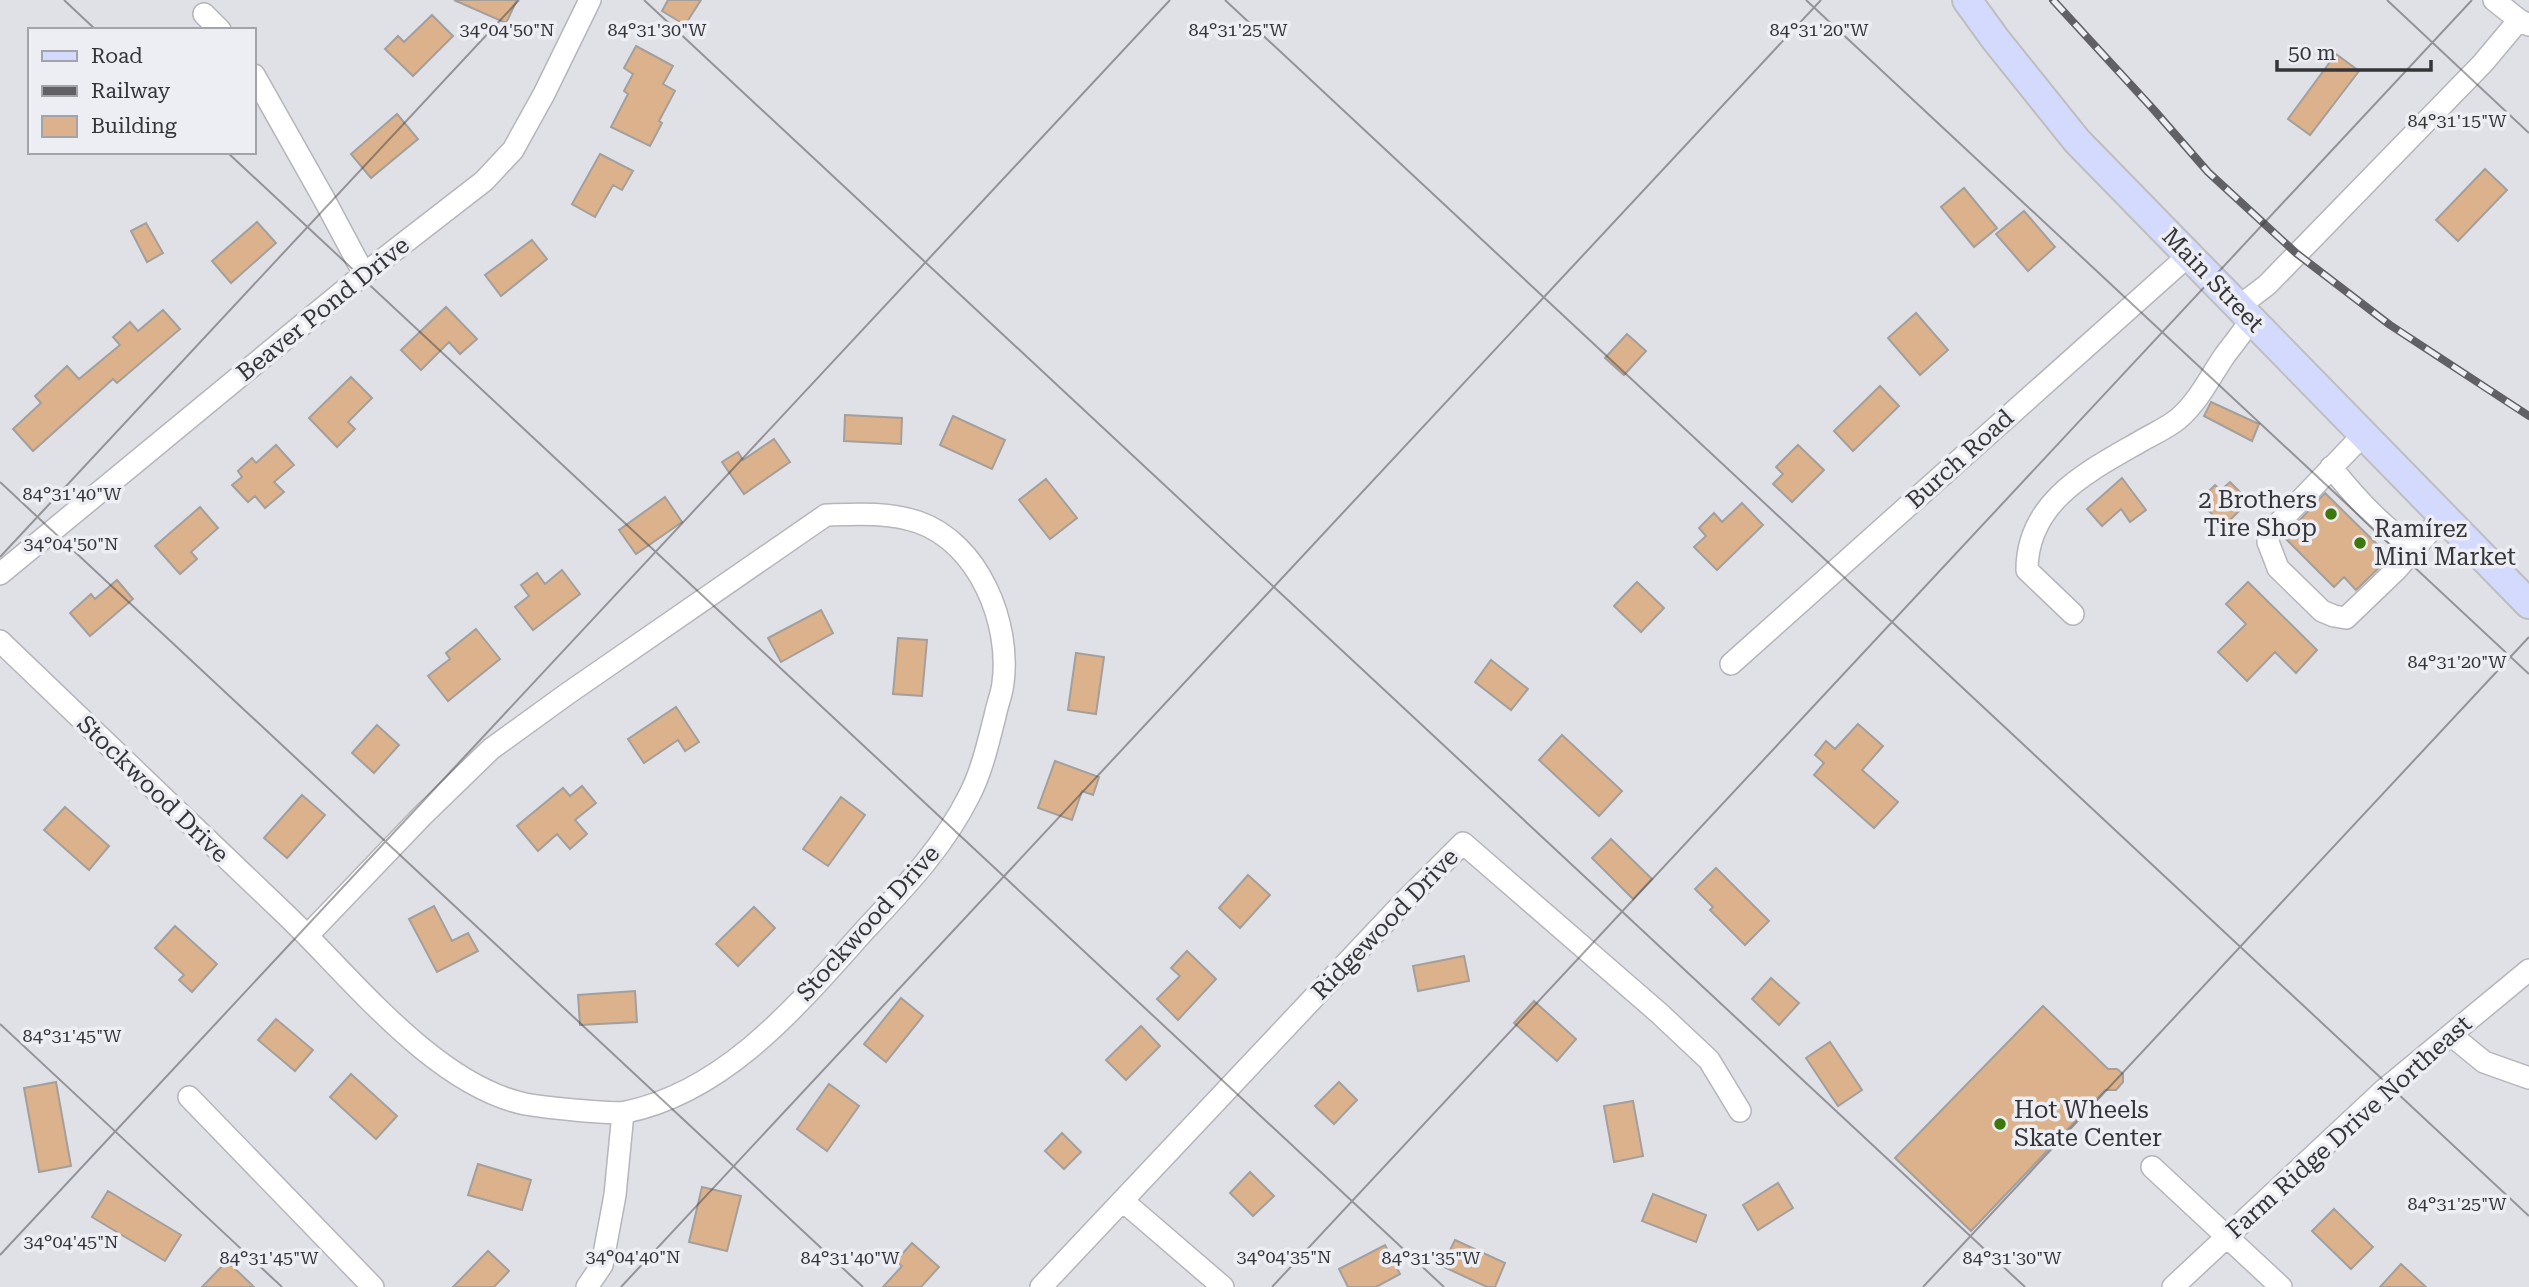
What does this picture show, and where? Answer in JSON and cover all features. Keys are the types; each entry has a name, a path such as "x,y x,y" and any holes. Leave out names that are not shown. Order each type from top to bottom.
{"main road":[{"name":"Main Street","path":"1967,0 2077,141 2529,604"}],"street":[{"name":"Beaver Pond Drive","path":"0,574 364,274 484,181 513,150 590,0"},
{"path":"2073,614 2027,570 2027,551 2035,527 2050,504 2067,488 2176,421 2197,400 2225,355 2245,313 2267,285 2524,23 2494,0"},
{"path":"204,14 218,28"},
{"path":"256,79 364,274"},
{"name":"Burch Road","path":"1731,664 2189,255"},
{"path":"2363,435 2269,533 2268,542 2278,568 2322,611 2334,617 2346,618 2443,516"},
{"path":"2332,467 2346,486 2400,539 2414,548"},
{"name":"Stockwood Drive","path":"0,641 308,935 405,1033 445,1066 476,1086 525,1104 623,1113 679,1094 715,1073 766,1035 933,855 968,798 981,770 1003,682 1002,631 981,575 955,545 921,523 874,513 826,515 491,749 422,816 308,935"},
{"name":"Ridgewood Drive","path":"1041,1287 1404,902 1463,843 1649,1004 1709,1060 1740,1111"},
{"name":"Farm Ridge Drive Northeast","path":"2173,1287 2385,1089 2529,970"},
{"path":"2451,1035 2484,1062 2529,1078"},
{"path":"189,1097 373,1287"},
{"path":"587,1287 602,1265 615,1195 623,1113"},
{"path":"2152,1167 2281,1287"},
{"path":"1123,1201 1223,1287"}],"building":[{"path":"454,0 517,0 506,23"},
{"path":"668,0 701,0 685,25 662,11"},
{"path":"432,15 453,36 413,76 385,49 398,36 404,42"},
{"path":"636,46 673,66 663,84 675,91 659,121 662,123 650,146 611,127 628,94 624,91 633,74 624,68"},
{"path":"2336,54 2359,71 2310,135 2288,119"},
{"path":"397,114 418,139 371,178 351,154"},
{"path":"600,154 633,171 622,190 613,185 595,217 572,204"},
{"path":"2485,169 2507,190 2458,241 2436,220"},
{"path":"1964,188 1997,228 1974,247 1941,207"},
{"path":"2024,211 2055,247 2028,271 1996,234"},
{"path":"257,222 276,243 231,283 212,261"},
{"path":"146,223 163,253 147,262 131,231"},
{"path":"532,240 547,259 501,296 485,275"},
{"path":"446,307 477,339 460,354 449,342 421,370 401,350"},
{"path":"163,310 180,329 117,383 113,379 33,451 13,429 41,403 35,396 67,366 79,379 120,345 113,337 130,322 138,331"},
{"path":"1916,313 1948,350 1920,375 1888,338"},
{"path":"1627,334 1646,351 1624,375 1605,358"},
{"path":"351,377 372,398 348,422 355,429 337,447 309,418"},
{"path":"1880,386 1899,406 1853,451 1834,431"},
{"path":"2211,402 2259,424 2252,441 2204,416"},
{"path":"845,415 902,418 901,444 844,441"},
{"path":"953,416 1005,440 992,469 940,445"},
{"path":"774,439 790,462 744,494 722,462 738,452 743,460"},
{"path":"276,445 294,465 274,482 284,492 265,508 255,496 248,502 232,485 242,477 238,471 252,458 256,463"},
{"path":"1798,445 1824,470 1792,502 1773,484 1783,474 1776,467"},
{"path":"2122,478 2146,510 2130,522 2121,509 2102,526 2087,509"},
{"path":"1046,479 1077,518 1050,539 1019,500"},
{"path":"2230,482 2249,501 2224,526 2199,501 2215,485 2221,490"},
{"path":"2325,493 2390,557 2356,590 2344,577 2334,587 2284,537"},
{"path":"665,497 682,522 636,554 619,530"},
{"path":"1742,503 1763,525 1717,570 1694,547 1706,536 1699,528 1714,513 1722,522"},
{"path":"200,507 218,528 191,552 197,559 180,574 155,546"},
{"path":"562,570 580,594 533,630 515,607 529,596 521,585 537,573 545,584"},
{"path":"117,580 133,599 90,636 70,613 91,594 95,599"},
{"path":"1637,582 1664,608 1641,632 1614,606"},
{"path":"2248,582 2317,650 2296,673 2275,652 2247,681 2218,652 2246,624 2226,604"},
{"path":"821,610 833,633 781,662 768,638"},
{"path":"476,629 500,659 448,701 428,676 450,659 446,653"},
{"path":"898,638 927,640 922,696 893,694"},
{"path":"1076,653 1104,657 1096,714 1068,710"},
{"path":"1491,660 1528,689 1511,710 1475,682"},
{"path":"676,707 699,742 685,751 678,740 644,763 628,739"},
{"path":"1858,724 1883,746 1862,770 1898,802 1874,828 1814,775 1824,763 1815,755 1826,741 1835,749"},
{"path":"377,725 399,745 374,773 352,753"},
{"path":"1562,735 1622,791 1599,816 1539,760"},
{"path":"1055,761 1099,777 1093,795 1082,791 1072,820 1038,808"},
{"path":"582,786 596,803 575,820 587,834 570,849 557,834 538,851 517,826 563,788 570,796"},
{"path":"302,795 325,815 287,858 264,838"},
{"path":"841,797 865,815 828,866 803,849"},
{"path":"65,807 109,846 89,870 44,830"},
{"path":"1611,839 1652,879 1633,899 1592,858"},
{"path":"1716,868 1769,921 1745,945 1710,910 1713,907 1695,889"},
{"path":"1248,875 1270,895 1240,928 1219,908"},
{"path":"434,906 452,941 468,933 478,951 437,972 409,919"},
{"path":"754,907 775,928 738,966 716,944"},
{"path":"175,926 217,964 192,992 179,980 184,975 155,948"},
{"path":"1187,951 1216,979 1178,1020 1157,999 1180,976 1171,968"},
{"path":"1464,956 1469,981 1418,991 1413,966"},
{"path":"1771,978 1799,1003 1779,1025 1752,999"},
{"path":"635,991 637,1022 580,1025 578,995"},
{"path":"901,998 923,1016 886,1062 864,1044"},
{"path":"1534,1001 1576,1039 1557,1061 1514,1023"},
{"name":"Hot Wheels Skate Center","path":"2043,1006 2108,1069 2117,1069 2123,1074 2123,1082 2116,1090 2105,1090 1971,1231 1895,1158"},
{"path":"276,1019 313,1050 295,1071 258,1040"},
{"path":"1141,1026 1160,1046 1126,1080 1106,1060"},
{"path":"1830,1042 1862,1090 1838,1106 1806,1058"},
{"path":"351,1074 397,1116 376,1139 330,1097"},
{"path":"56,1082 71,1166 39,1172 24,1088"},
{"path":"1339,1082 1357,1100 1334,1124 1315,1106"},
{"path":"829,1084 859,1106 827,1151 797,1129"},
{"path":"1633,1101 1643,1156 1614,1162 1604,1106"},
{"path":"1062,1133 1081,1152 1064,1169 1045,1151"},
{"path":"478,1164 531,1180 522,1210 468,1195"},
{"path":"1250,1172 1274,1196 1253,1216 1230,1193"},
{"path":"1778,1183 1793,1208 1758,1230 1743,1205"},
{"path":"702,1187 741,1196 727,1251 689,1242"},
{"path":"108,1191 181,1235 165,1261 92,1217"},
{"path":"1653,1194 1706,1215 1696,1242 1642,1221"},
{"path":"2334,1209 2373,1247 2351,1269 2312,1231"},
{"path":"1455,1240 1505,1263 1495,1287 1487,1287 1442,1266"},
{"path":"912,1243 939,1267 921,1287 883,1287 902,1266 896,1261"},
{"path":"1385,1245 1400,1274 1376,1287 1348,1287 1339,1269"},
{"path":"488,1251 509,1271 494,1287 453,1287"},
{"path":"227,1261 254,1287 202,1287"},
{"path":"2401,1264 2426,1287 2380,1287"}],"railway":[{"path":"2053,0 2208,172 2296,253 2390,325 2529,416"}],"place":[{"name":"2 Brothers Tire Shop","path":"2331,514"},
{"name":"Ramírez Mini Market","path":"2360,543"},
{"name":"Hot Wheels Skate Center","path":"2000,1124"}]}
